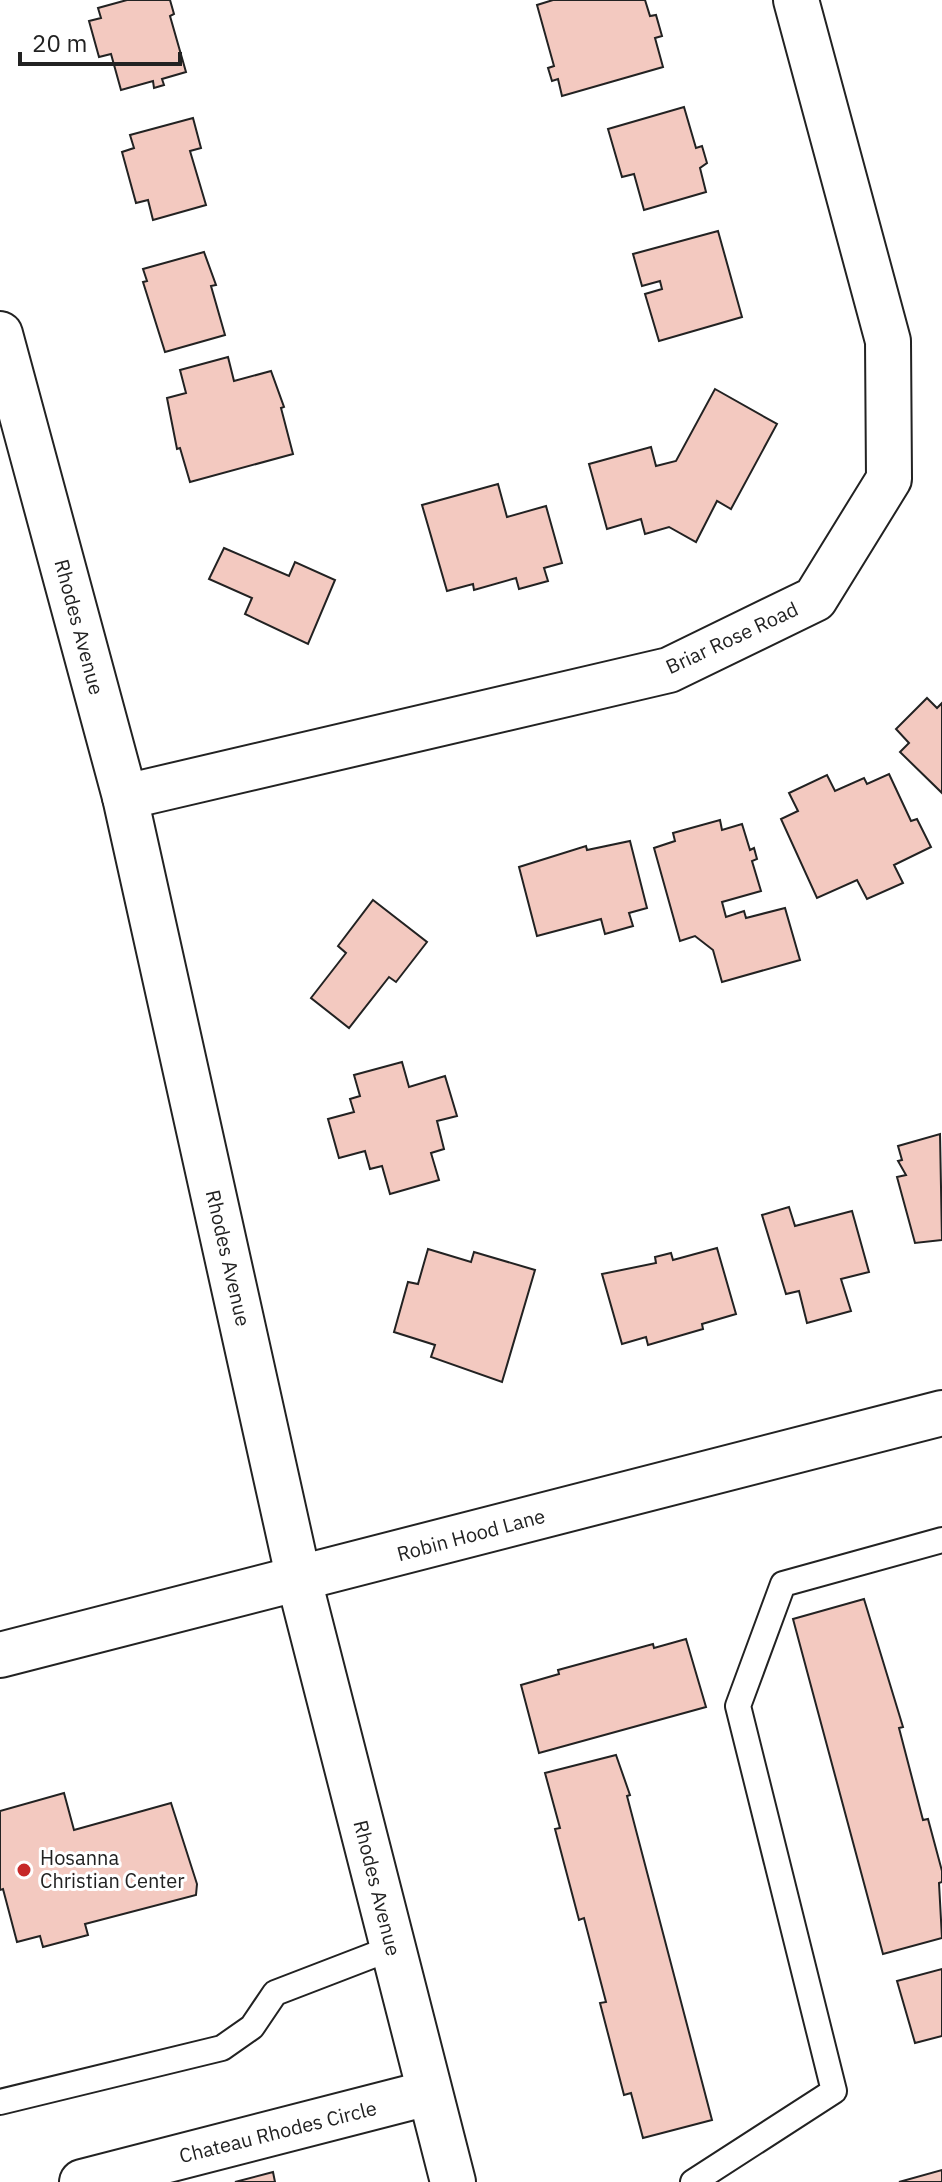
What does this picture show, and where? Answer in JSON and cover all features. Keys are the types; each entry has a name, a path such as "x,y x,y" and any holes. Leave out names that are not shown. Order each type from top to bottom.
{"street":[{"name":"Briar Rose Road","path":"125,797 669,670 815,599 889,479 888,341 796,0"},
{"name":"Rhodes Avenue","path":"0,334 125,797 299,1580 453,2182"},
{"name":"Robin Hood Lane","path":"0,1655 942,1413"},
{"name":"Chateau Rhodes Circle","path":"82,2182 428,2093"}],"lane":[{"path":"693,2182 834,2091 738,1706 783,1584 942,1540"},
{"path":"0,2102 222,2048 252,2027 275,1993 392,1948"}],"building":[{"path":"127,0 170,0 174,14 170,16 186,72 162,79 164,85 154,88 153,81 121,90 111,54 99,57 89,21 101,18 98,8"},
{"path":"553,0 645,0 650,16 656,15 662,36 655,38 663,67 562,96 558,79 552,81 548,68 554,66 537,5"},
{"path":"684,107 696,148 702,146 707,163 700,168 706,192 644,210 634,174 622,177 608,129"},
{"path":"193,118 201,148 190,151 206,205 153,220 148,200 136,203 122,152 134,148 130,135"},
{"path":"718,231 742,317 659,341 645,294 662,289 660,281 642,286 633,254"},
{"path":"204,252 216,285 211,286 225,335 165,352 143,282 147,281 143,269"},
{"path":"228,357 234,381 271,371 284,407 281,408 293,454 190,482 180,448 177,449 167,398 186,393 180,370"},
{"path":"715,389 777,424 731,509 717,501 696,542 669,527 645,534 641,519 607,529 589,464 651,447 656,466 676,461"},
{"path":"498,484 507,517 546,506 562,563 544,568 548,581 519,589 516,578 474,590 473,584 447,591 422,505"},
{"path":"224,548 289,576 295,562 335,580 308,644 245,614 252,598 209,579"},
{"path":"927,698 937,708 942,703 942,793 900,752 909,743 896,729"},
{"path":"889,774 911,821 917,819 931,847 894,865 903,883 867,899 857,880 817,898 781,819 798,811 789,793 827,775 835,791 864,778 867,784"},
{"path":"720,820 722,830 742,824 750,850 754,848 757,859 752,861 761,891 722,902 726,917 744,911 746,918 785,908 800,960 722,982 713,950 695,936 680,941 654,848 675,841 673,833"},
{"path":"630,841 647,908 629,913 633,926 605,934 601,919 537,936 519,867 586,846 587,850"},
{"path":"373,900 427,942 396,982 389,977 349,1028 311,998 346,953 338,946"},
{"path":"402,1062 409,1087 445,1076 457,1116 437,1121 444,1149 431,1153 439,1180 390,1194 382,1166 370,1169 365,1151 339,1158 328,1119 354,1112 350,1099 360,1096 354,1075"},
{"path":"940,1134 942,1240 915,1243 897,1177 906,1175 898,1161 902,1160 898,1146"},
{"path":"789,1207 795,1226 852,1211 869,1272 841,1279 851,1311 807,1323 799,1291 786,1294 762,1215"},
{"path":"717,1248 736,1314 702,1324 703,1329 648,1345 646,1337 622,1344 602,1274 656,1263 655,1257 671,1253 673,1260"},
{"path":"428,1249 471,1262 474,1252 535,1270 502,1382 431,1357 435,1345 394,1332 408,1282 418,1284"},
{"path":"864,1599 903,1727 899,1728 923,1820 928,1819 942,1871 942,1882 939,1883 942,1938 883,1954 793,1619"},
{"path":"686,1639 706,1707 539,1753 521,1685 559,1674 558,1670 653,1644 654,1648"},
{"path":"616,1755 630,1795 627,1796 712,2120 643,2138 631,2093 624,2095 600,2003 606,2002 584,1918 579,1920 555,1829 560,1828 545,1773"},
{"path":"64,1793 74,1830 171,1803 197,1884 196,1895 85,1924 88,1935 43,1947 40,1936 17,1942 3,1889 0,1890 0,1811"},
{"path":"942,1969 942,2036 915,2043 897,1981"},
{"path":"942,2170 942,2182 899,2182"},
{"path":"273,2172 275,2182 235,2182"}],"place":[{"name":"Hosanna Christian Center","path":"24,1870"}]}
